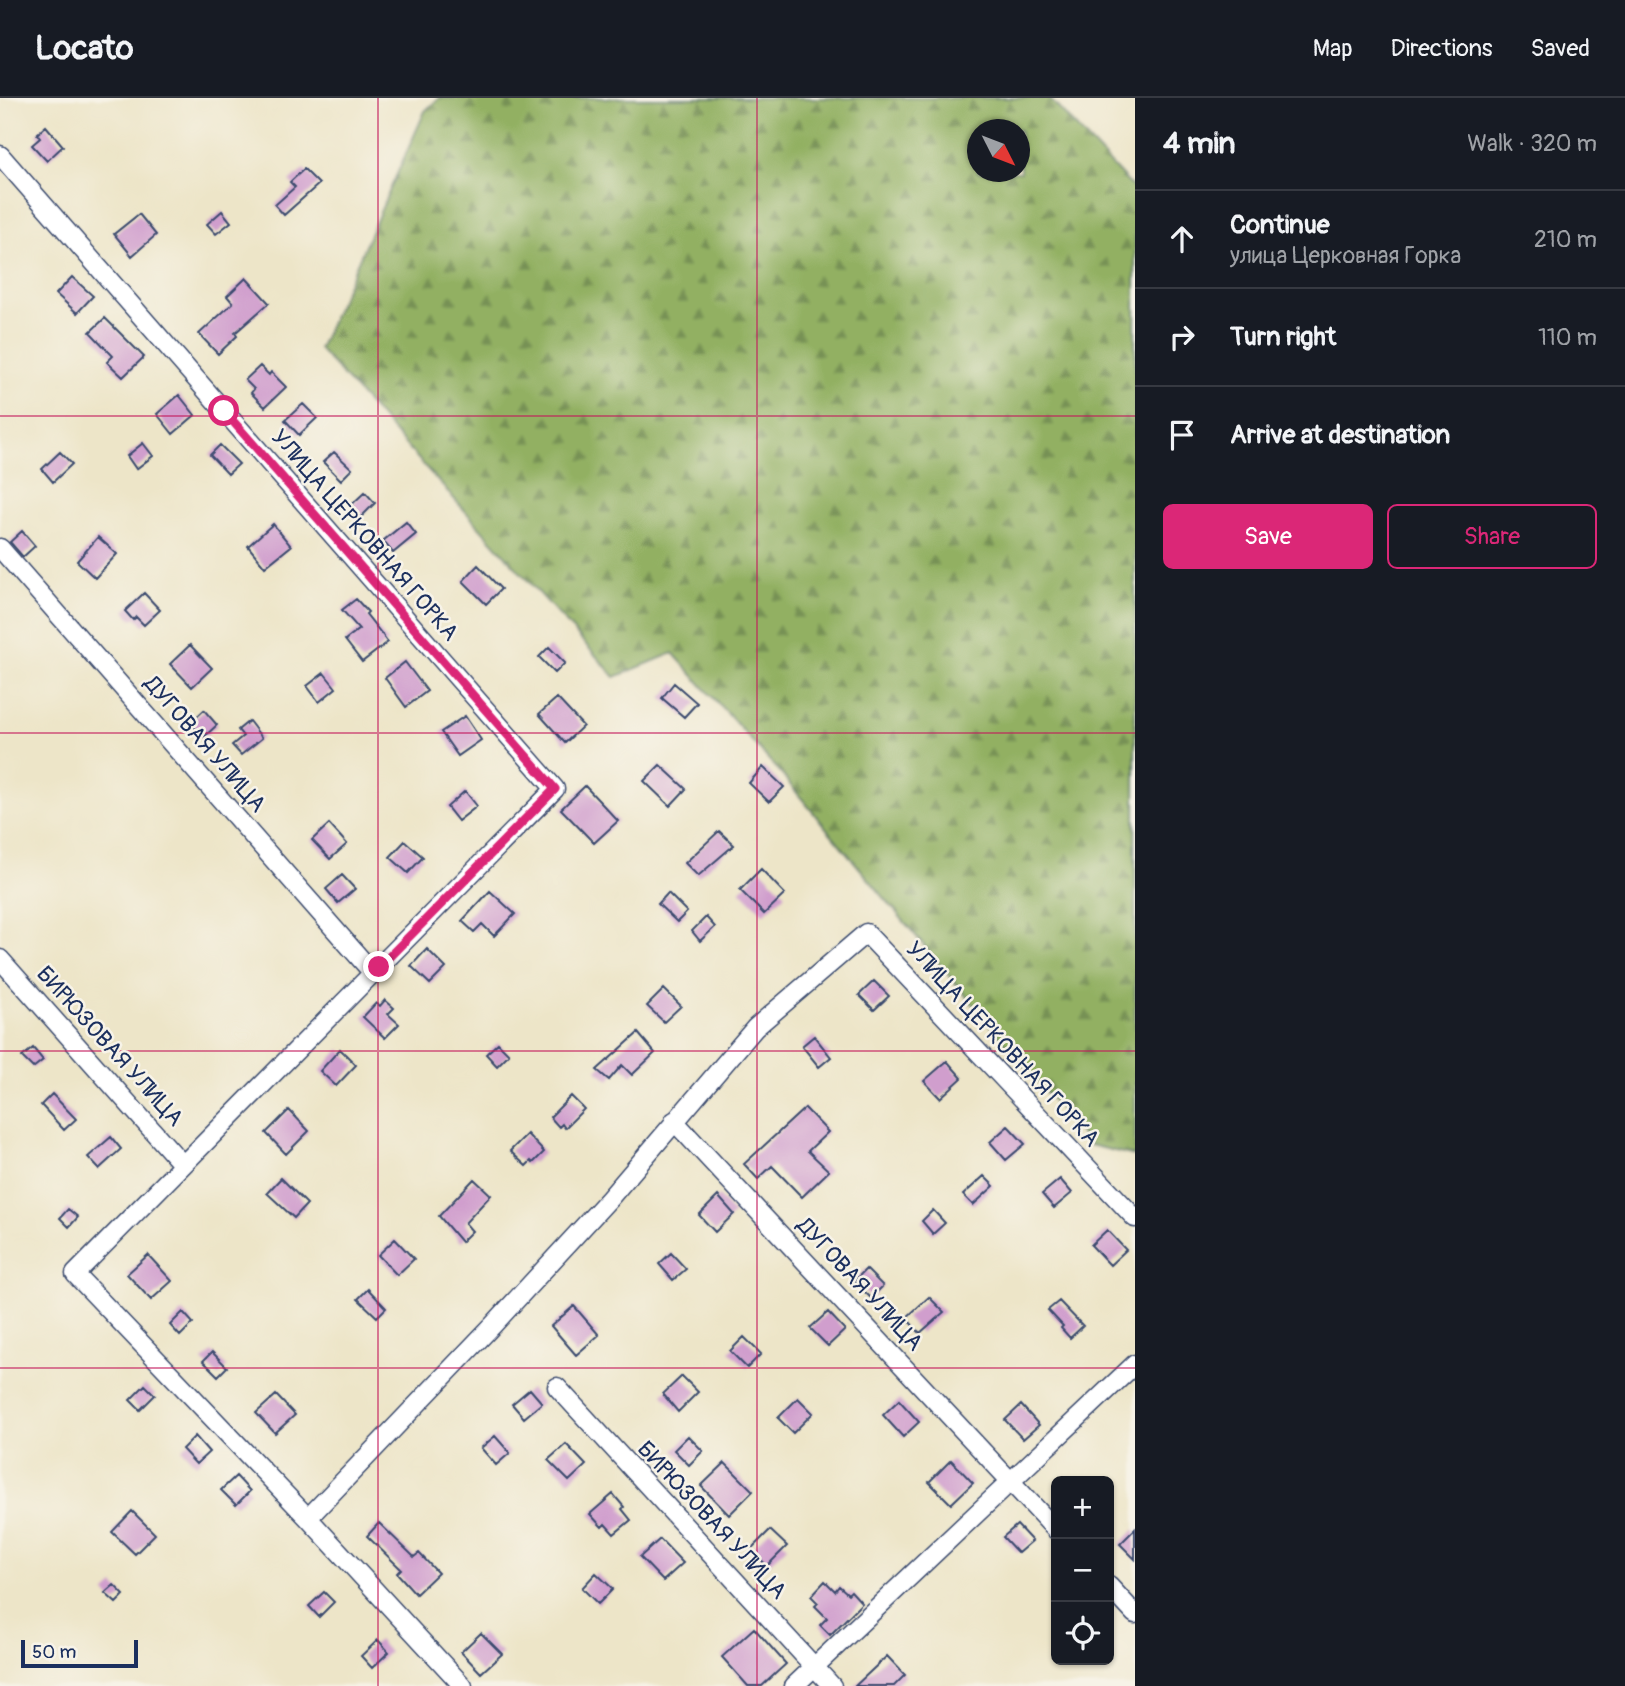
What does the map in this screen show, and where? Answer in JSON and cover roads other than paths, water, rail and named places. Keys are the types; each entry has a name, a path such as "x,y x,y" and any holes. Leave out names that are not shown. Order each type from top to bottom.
{"street":[{"name":"УЛИЦА ЦЕРКОВНАЯ ГОРКА","path":"0,155 555,789 373,973"},
{"name":"ДУГОВАЯ УЛИЦА","path":"0,548 373,973"},
{"name":"УЛИЦА ЦЕРКОВНАЯ ГОРКА","path":"674,1121 755,1028 866,933 1135,1218"},
{"name":"БИРЮЗОВАЯ УЛИЦА","path":"0,959 183,1165"},
{"path":"373,973 75,1275 308,1518 463,1686"},
{"name":"ДУГОВАЯ УЛИЦА","path":"674,1121 1051,1525"},
{"path":"308,1518 493,1325 609,1199 674,1121"},
{"path":"794,1686 1135,1364"},
{"name":"БИРЮЗОВАЯ УЛИЦА","path":"557,1387 832,1686"},
{"path":"1114,1591 1135,1614"}]}
